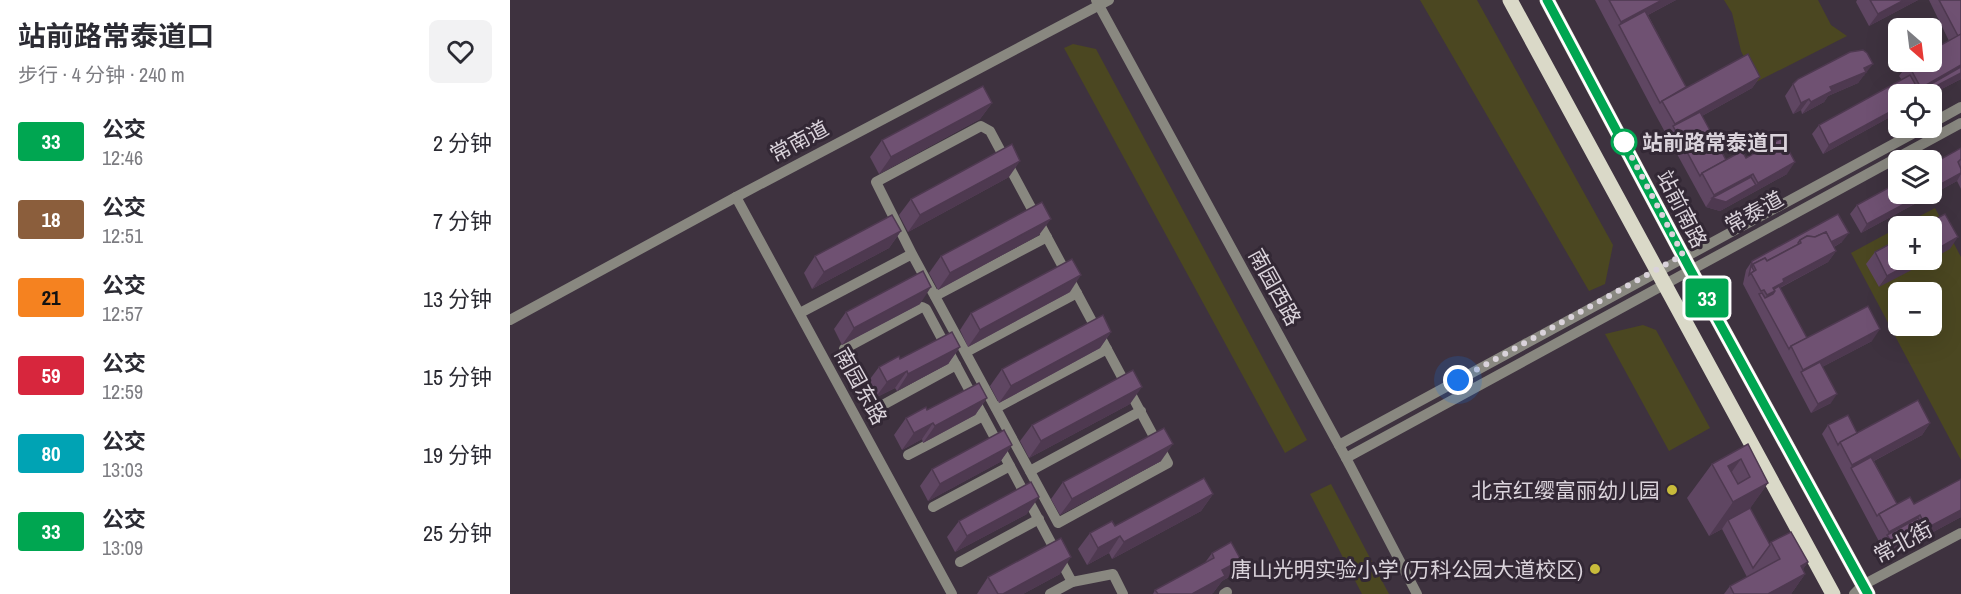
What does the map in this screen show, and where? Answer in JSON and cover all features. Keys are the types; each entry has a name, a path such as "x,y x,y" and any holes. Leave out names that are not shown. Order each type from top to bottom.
{"main road":[{"path":"1510,0 1833,594"},
{"name":"站前南路","path":"1547,0 1862,591"}],"street":[{"name":"常南道","path":"510,320 736,196 1101,2"},
{"name":"南园西路","path":"1101,2 1418,594"},
{"path":"1942,117 1961,107"},
{"name":"常泰道","path":"1686,262 1961,123"},
{"path":"981,126 990,131 1047,237 1168,463 1058,523 912,255 876,182 981,126"},
{"name":"常泰道","path":"1339,445 1662,276 1905,138"},
{"name":"南园东路","path":"736,196 952,594"},
{"path":"935,296 1047,237"},
{"path":"800,314 912,255"},
{"name":"常泰道","path":"1346,458 1625,307 1662,276"},
{"path":"966,352 1077,293"},
{"path":"844,349 922,307 956,365 1072,582"},
{"path":"996,408 1107,348"},
{"path":"881,406 956,365"},
{"path":"1030,471 1141,411"},
{"path":"908,455 983,416"},
{"path":"933,507 1010,466"},
{"path":"960,562 1039,519"},
{"name":"常北街","path":"1862,591 1961,533"},
{"path":"1050,594 1072,582 1113,574 1123,594"}],"shaded area":[{"path":"1420,0 1477,0 1613,245 1605,284 1589,291"},
{"path":"1724,0 1818,0 1831,25 1847,36 1756,82 1741,51 1732,13"},
{"path":"1073,44 1096,49 1307,440 1285,453 1064,48"},
{"path":"1935,208 1939,216 1920,216"},
{"path":"1942,221 1961,257 1961,460 1895,336 1942,336 1942,282 1888,282 1888,323 1851,253 1888,233 1888,270 1942,270"},
{"path":"1643,325 1656,330 1710,428 1669,451 1605,334"},
{"path":"1331,484 1389,594 1362,594 1310,494"}],"building":[{"path":"1609,0 1662,0 1621,22"},
{"path":"1870,0 1904,0 1878,14"},
{"path":"1939,0 1961,0 1961,34 1958,36"},
{"path":"1645,11 1686,87 1660,103 1619,25"},
{"path":"1961,34 1961,65 1928,84 1919,84 1912,72 1942,72 1942,44"},
{"path":"1863,50 1873,64 1864,68 1866,72 1830,87 1832,91 1811,102 1809,99 1801,103 1793,84 1798,79 1850,52"},
{"path":"1748,54 1760,77 1675,124 1662,101"},
{"path":"1961,67 1961,73 1940,84 1931,84"},
{"path":"1910,75 1915,84 1894,84"},
{"path":"983,86 992,103 891,157 882,140"},
{"path":"1888,87 1888,113 1829,145 1819,125"},
{"path":"1700,112 1726,160 1700,176 1673,126"},
{"path":"1782,138 1795,162 1758,183 1753,174 1714,195 1702,173 1742,151 1746,158"},
{"path":"1012,144 1020,161 920,215 911,199"},
{"path":"1961,148 1961,159 1958,162 1961,173 1942,183 1942,158"},
{"path":"1751,177 1756,185 1726,202 1712,198"},
{"path":"1888,188 1888,204 1904,204 1867,224 1857,205"},
{"path":"1042,202 1051,219 950,273 941,256"},
{"path":"1838,214 1849,233 1831,242 1826,232 1815,237 1807,236 1800,240 1799,244 1767,261 1765,258 1753,264 1754,271 1749,275 1752,261"},
{"path":"1945,214 1958,237 1942,246 1942,216"},
{"path":"892,215 901,231 824,272 815,256"},
{"path":"1826,232 1836,251 1783,279 1784,282 1773,288 1775,291 1767,295 1764,290 1761,291 1751,273 1756,270 1753,264 1765,258 1767,261 1801,243 1800,240 1807,236 1815,237"},
{"path":"1888,245 1888,270 1898,270 1887,276 1875,252"},
{"path":"1072,259 1081,275 980,330 971,313"},
{"path":"923,271 931,287 854,328 846,312"},
{"path":"1779,286 1807,338 1789,349 1759,294 1762,293 1765,298 1773,294 1774,289"},
{"path":"1868,306 1880,329 1803,370 1791,346"},
{"path":"1103,315 1111,332 1011,386 1002,369"},
{"path":"952,332 960,347 908,374 907,371 887,382 879,367 899,356 900,359"},
{"path":"1820,362 1837,394 1818,404 1801,372"},
{"path":"1133,370 1142,387 1041,441 1032,425"},
{"path":"979,383 987,398 935,426 933,423 914,433 906,418 926,407 927,410"},
{"path":"1918,400 1930,423 1852,465 1840,442"},
{"path":"1848,415 1857,433 1838,445 1828,425"},
{"path":"1164,428 1173,444 1072,499 1063,482"},
{"path":"1004,430 1012,445 940,484 932,469"},
{"path":"1748,444 1768,483 1733,502 1712,464","holes":["1741,459 1750,477 1738,484 1728,466"]},
{"path":"1871,457 1897,504 1877,516 1851,468"},
{"path":"1204,478 1213,494 1124,542 1120,536 1098,548 1090,533 1112,521 1115,526"},
{"path":"1961,479 1961,510 1927,528 1920,515 1889,532 1879,514 1910,497 1914,504"},
{"path":"1031,482 1039,497 967,536 959,521"},
{"path":"1750,508 1770,545 1753,568 1728,520"},
{"path":"1918,518 1925,531 1902,543 1890,540 1887,535"},
{"path":"1791,532 1808,562 1801,566 1805,574 1768,594 1734,594 1730,586 1780,559 1771,542"},
{"path":"1061,538 1071,557 1003,594 998,594 988,577"},
{"path":"1231,542 1241,560 1222,570 1225,576 1192,594 1158,594 1155,590 1214,558 1212,553"}],"bus line":[{"name":"33","path":"1547,0 1690,269 1868,594"}],"place":[{"name":"站前路常泰道口","path":"1624,142"},
{"name":"北京红缨富丽幼儿园","path":"1672,490"},
{"name":"唐山光明实验小学 (万科公园大道校区)","path":"1595,569"}],"route":[{"path":"1458,380 1683,255 1624,142"}]}
